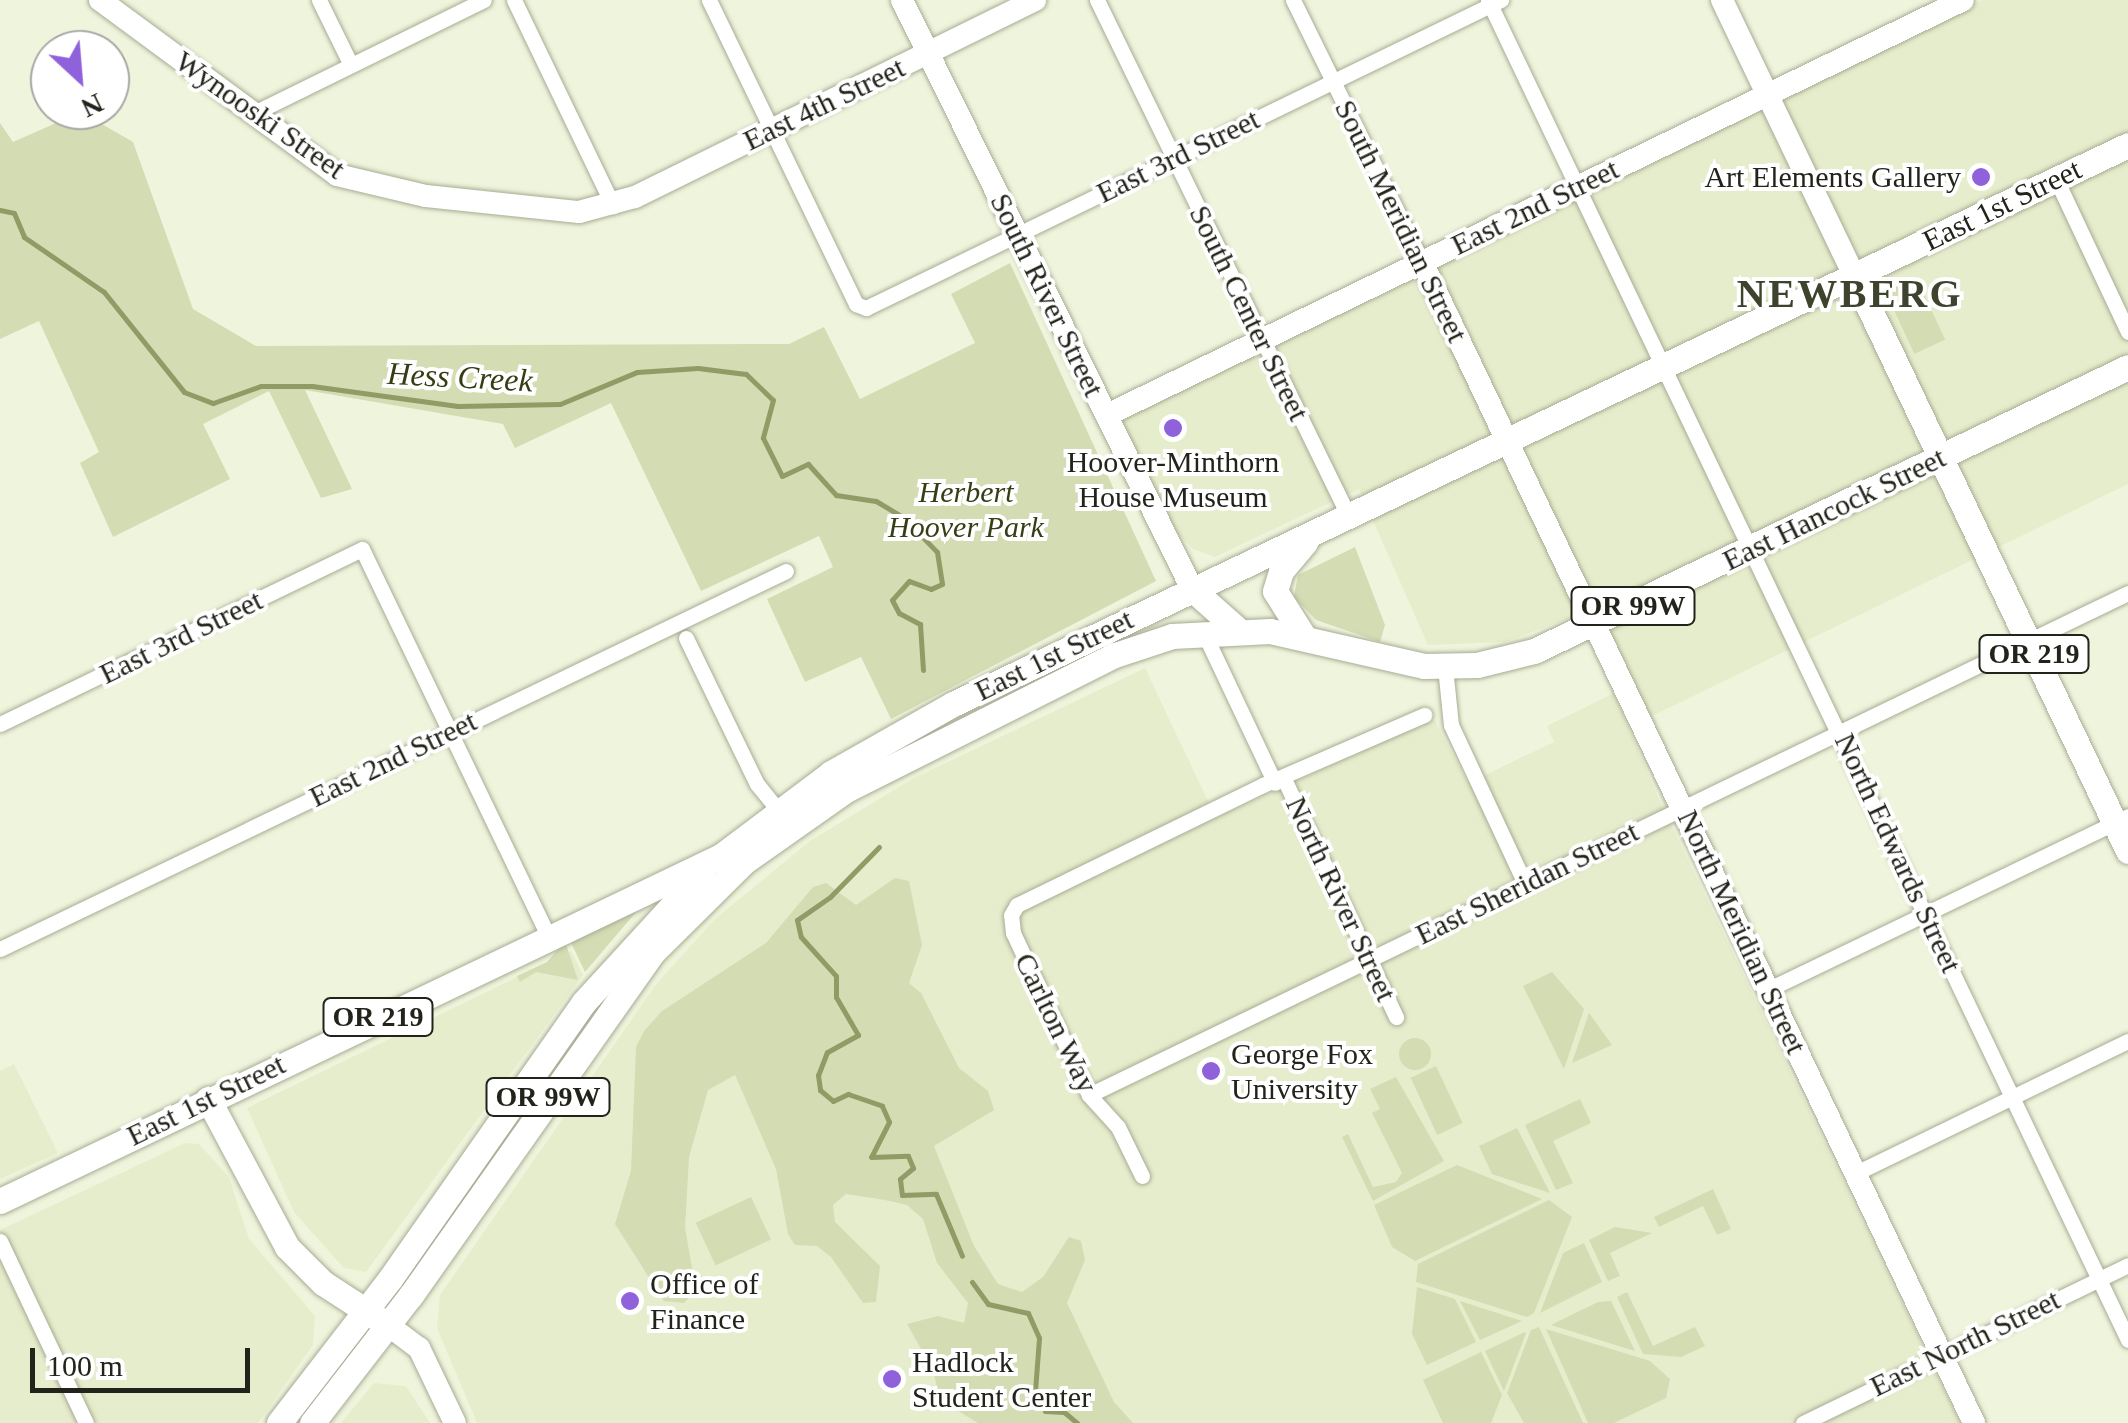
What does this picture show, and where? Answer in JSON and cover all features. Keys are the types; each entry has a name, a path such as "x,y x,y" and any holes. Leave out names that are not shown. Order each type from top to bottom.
{"main road":[{"name":"East 1st Street","path":"722,868 778,809 905,729 2128,145"},
{"name":"OR 219","path":"1854,276 2028,640 2121,819 2128,851"},
{"name":"East Hancock Street","path":"1304,638 1364,656 1445,666 1517,656 1596,623 2128,367"},
{"path":"1304,638 1275,591 1281,571 1310,536"},
{"path":"1115,655 1178,610 1192,589 1238,629"},
{"name":"East 1st Street","path":"0,1201 548,935 722,868 884,768 1115,655 1203,630 1238,629 1304,638"},
{"name":"OR 99W","path":"312,1423 584,1002 722,868"},
{"path":"208,1099 286,1247 323,1284 377,1318"},
{"name":"OR 99W","path":"279,1423 377,1318"}],"street":[{"name":"Wynooski Street","path":"100,0 337,174 376,187 532,210 613,206"},
{"path":"319,0 351,65"},
{"path":"254,114 484,0"},
{"path":"514,0 613,206"},
{"path":"709,0 773,129"},
{"name":"South River Street","path":"902,0 1192,589"},
{"name":"East 4th Street","path":"613,206 1035,0"},
{"name":"South Center Street","path":"1097,0 1349,518"},
{"name":"South Meridian Street","path":"1293,0 1509,442"},
{"path":"1722,0 1854,276"},
{"name":"East 2nd Street","path":"1107,416 1963,0"},
{"name":"East 3rd Street","path":"773,129 856,304 866,308 1493,2"},
{"name":"North Edwards Street","path":"1493,2 2128,1340"},
{"path":"2056,180 2128,332"},
{"name":"North Meridian Street","path":"1509,442 1974,1423"},
{"name":"East 3rd Street","path":"0,724 362,549 450,731"},
{"name":"East 2nd Street","path":"0,949 786,570"},
{"name":"East Sheridan Street","path":"1089,1094 2128,593"},
{"name":"North River Street","path":"1203,630 1396,1017"},
{"path":"686,638 757,784 778,809"},
{"path":"1445,666 1450,724 1525,884"},
{"path":"1280,782 1424,715"},
{"path":"450,731 548,935"},
{"name":"Carlton Way","path":"1142,1176 1118,1126 1089,1094 1013,933 1011,915 1023,902 1280,782"},
{"path":"1768,990 2121,819"},
{"path":"1856,1173 2128,1042"},
{"path":"0,1241 86,1423"},
{"name":"East North Street","path":"1802,1423 2128,1265"},
{"path":"377,1318 419,1348 456,1423"}],"shaded area":[{"path":"1982,0 2128,0 2128,484 1642,721 1606,645 1572,617 1505,642 1428,645 1359,489 1215,557 1193,549 1153,509 1107,415"},
{"name":"George Fox University","path":"1145,668 1216,818 1434,719 1468,783 1554,742 1547,726 1614,693 1659,800 1960,1423 477,1423 437,1328 440,1295 657,983 715,919 810,841 912,779"},
{"path":"571,951 583,975 366,1272 344,1268 294,1212 247,1108"},
{"path":"14,1064 58,1153 0,1179 0,1071"},
{"path":"185,1143 199,1144 229,1177 249,1239 315,1316 313,1345 258,1423 0,1423 0,1230"},
{"path":"374,1383 406,1386 430,1423 341,1423"}],"green space":[{"name":"Herbert Hoover Park","path":"0,123 13,142 40,130 112,130 133,142 193,309 256,346 789,344 824,327 860,399 975,343 951,294 1010,263 1156,581 891,719 861,657 805,682 767,599 833,567 819,536 701,591 611,403 515,448 503,424 305,390 352,489 321,498 269,391 203,424 230,479 113,537 80,463 99,452 39,321 0,339"},
{"path":"1916,277 1945,340 1914,354 1885,291"},
{"path":"1355,547 1385,625 1380,642 1316,620 1294,597 1298,575"},
{"path":"895,878 909,881 922,945 909,983 921,993 959,1068 988,1091 994,1110 934,1146 974,1246 998,1284 1022,1292 1043,1277 1069,1237 1081,1241 1085,1260 1067,1303 1114,1402 1133,1423 978,1423 940,1400 933,1370 907,1324 938,1316 964,1323 968,1303 937,1263 923,1219 907,1205 885,1200 846,1194 833,1205 835,1222 880,1266 876,1302 863,1303 831,1257 817,1246 795,1245 788,1234 776,1169 735,1075 708,1090 689,1157 685,1228 696,1290 684,1303 664,1301 615,1224 631,1171 636,1047 644,1031 662,1011 766,943 813,887 826,883 856,905"},
{"path":"642,905 585,972 567,934"},
{"path":"565,941 578,980 536,972 520,982 517,976 547,962"},
{"path":"1552,972 1584,1009 1564,1069 1523,986"},
{"path":"1589,1013 1612,1045 1572,1063"},
{"path":"1415,1038 1426,1043 1431,1054 1426,1065 1415,1070 1404,1065 1399,1054 1404,1043"},
{"path":"1436,1066 1463,1123 1437,1135 1411,1078"},
{"path":"1396,1077 1444,1161 1373,1201 1342,1137 1348,1134 1373,1187 1396,1182 1402,1173 1372,1113 1380,1109 1370,1089"},
{"path":"1580,1099 1591,1123 1553,1141 1573,1183 1556,1190 1525,1125"},
{"path":"1517,1128 1550,1193 1492,1174 1479,1146"},
{"path":"1457,1165 1542,1199 1415,1261 1392,1247 1374,1205"},
{"path":"1713,1189 1731,1229 1717,1235 1703,1206 1659,1227 1654,1217"},
{"path":"751,1197 771,1240 716,1265 696,1223"},
{"path":"1549,1200 1572,1217 1534,1313 1527,1317 1416,1282 1418,1264"},
{"path":"1615,1227 1652,1233 1610,1253 1620,1276 1608,1281 1589,1240"},
{"path":"1584,1243 1602,1282 1540,1313 1563,1253"},
{"path":"1417,1287 1455,1299 1476,1342 1427,1365 1412,1334"},
{"path":"1627,1292 1653,1346 1695,1327 1705,1346 1681,1357 1643,1354 1617,1297"},
{"path":"1460,1301 1522,1321 1480,1340"},
{"path":"1611,1301 1635,1351 1551,1325 1598,1302"},
{"path":"1539,1327 1583,1423 1524,1423 1507,1393 1531,1330"},
{"path":"1546,1329 1650,1361 1670,1379 1666,1398 1614,1423 1588,1423"},
{"path":"1526,1333 1504,1391 1485,1351"},
{"path":"1481,1352 1502,1395 1491,1423 1443,1423 1423,1380"}],"waterway":[{"name":"Hess Creek","path":"0,210 14,213 24,237 104,292 184,392 213,403 261,386 312,386 458,406 560,404 637,372 698,368 746,374 773,400 763,438 782,476 808,464 836,495 876,501 903,517 937,552 942,584 931,589 909,581 892,600 899,613 920,624 923,670"},
{"name":"Hess Creek","path":"879,847 830,897 797,920 801,937 836,976 836,997 858,1035 827,1052 818,1075 820,1090 833,1101 848,1094 882,1106 889,1122 871,1157 908,1156 913,1168 900,1179 902,1195 936,1194 962,1256"},
{"name":"Hess Creek","path":"972,1282 988,1304 1028,1313 1039,1338 1035,1391 1045,1411 1064,1412 1077,1423"}],"place":[{"name":"Art Elements Gallery","path":"1981,177"},
{"name":"Hoover-Minthorn House Museum","path":"1173,428"},
{"name":"George Fox University","path":"1211,1071"},
{"name":"Office of Finance","path":"630,1301"},
{"name":"Hadlock Student Center","path":"892,1379"}],"district":[{"name":"NEWBERG","path":"1850,294"}]}
